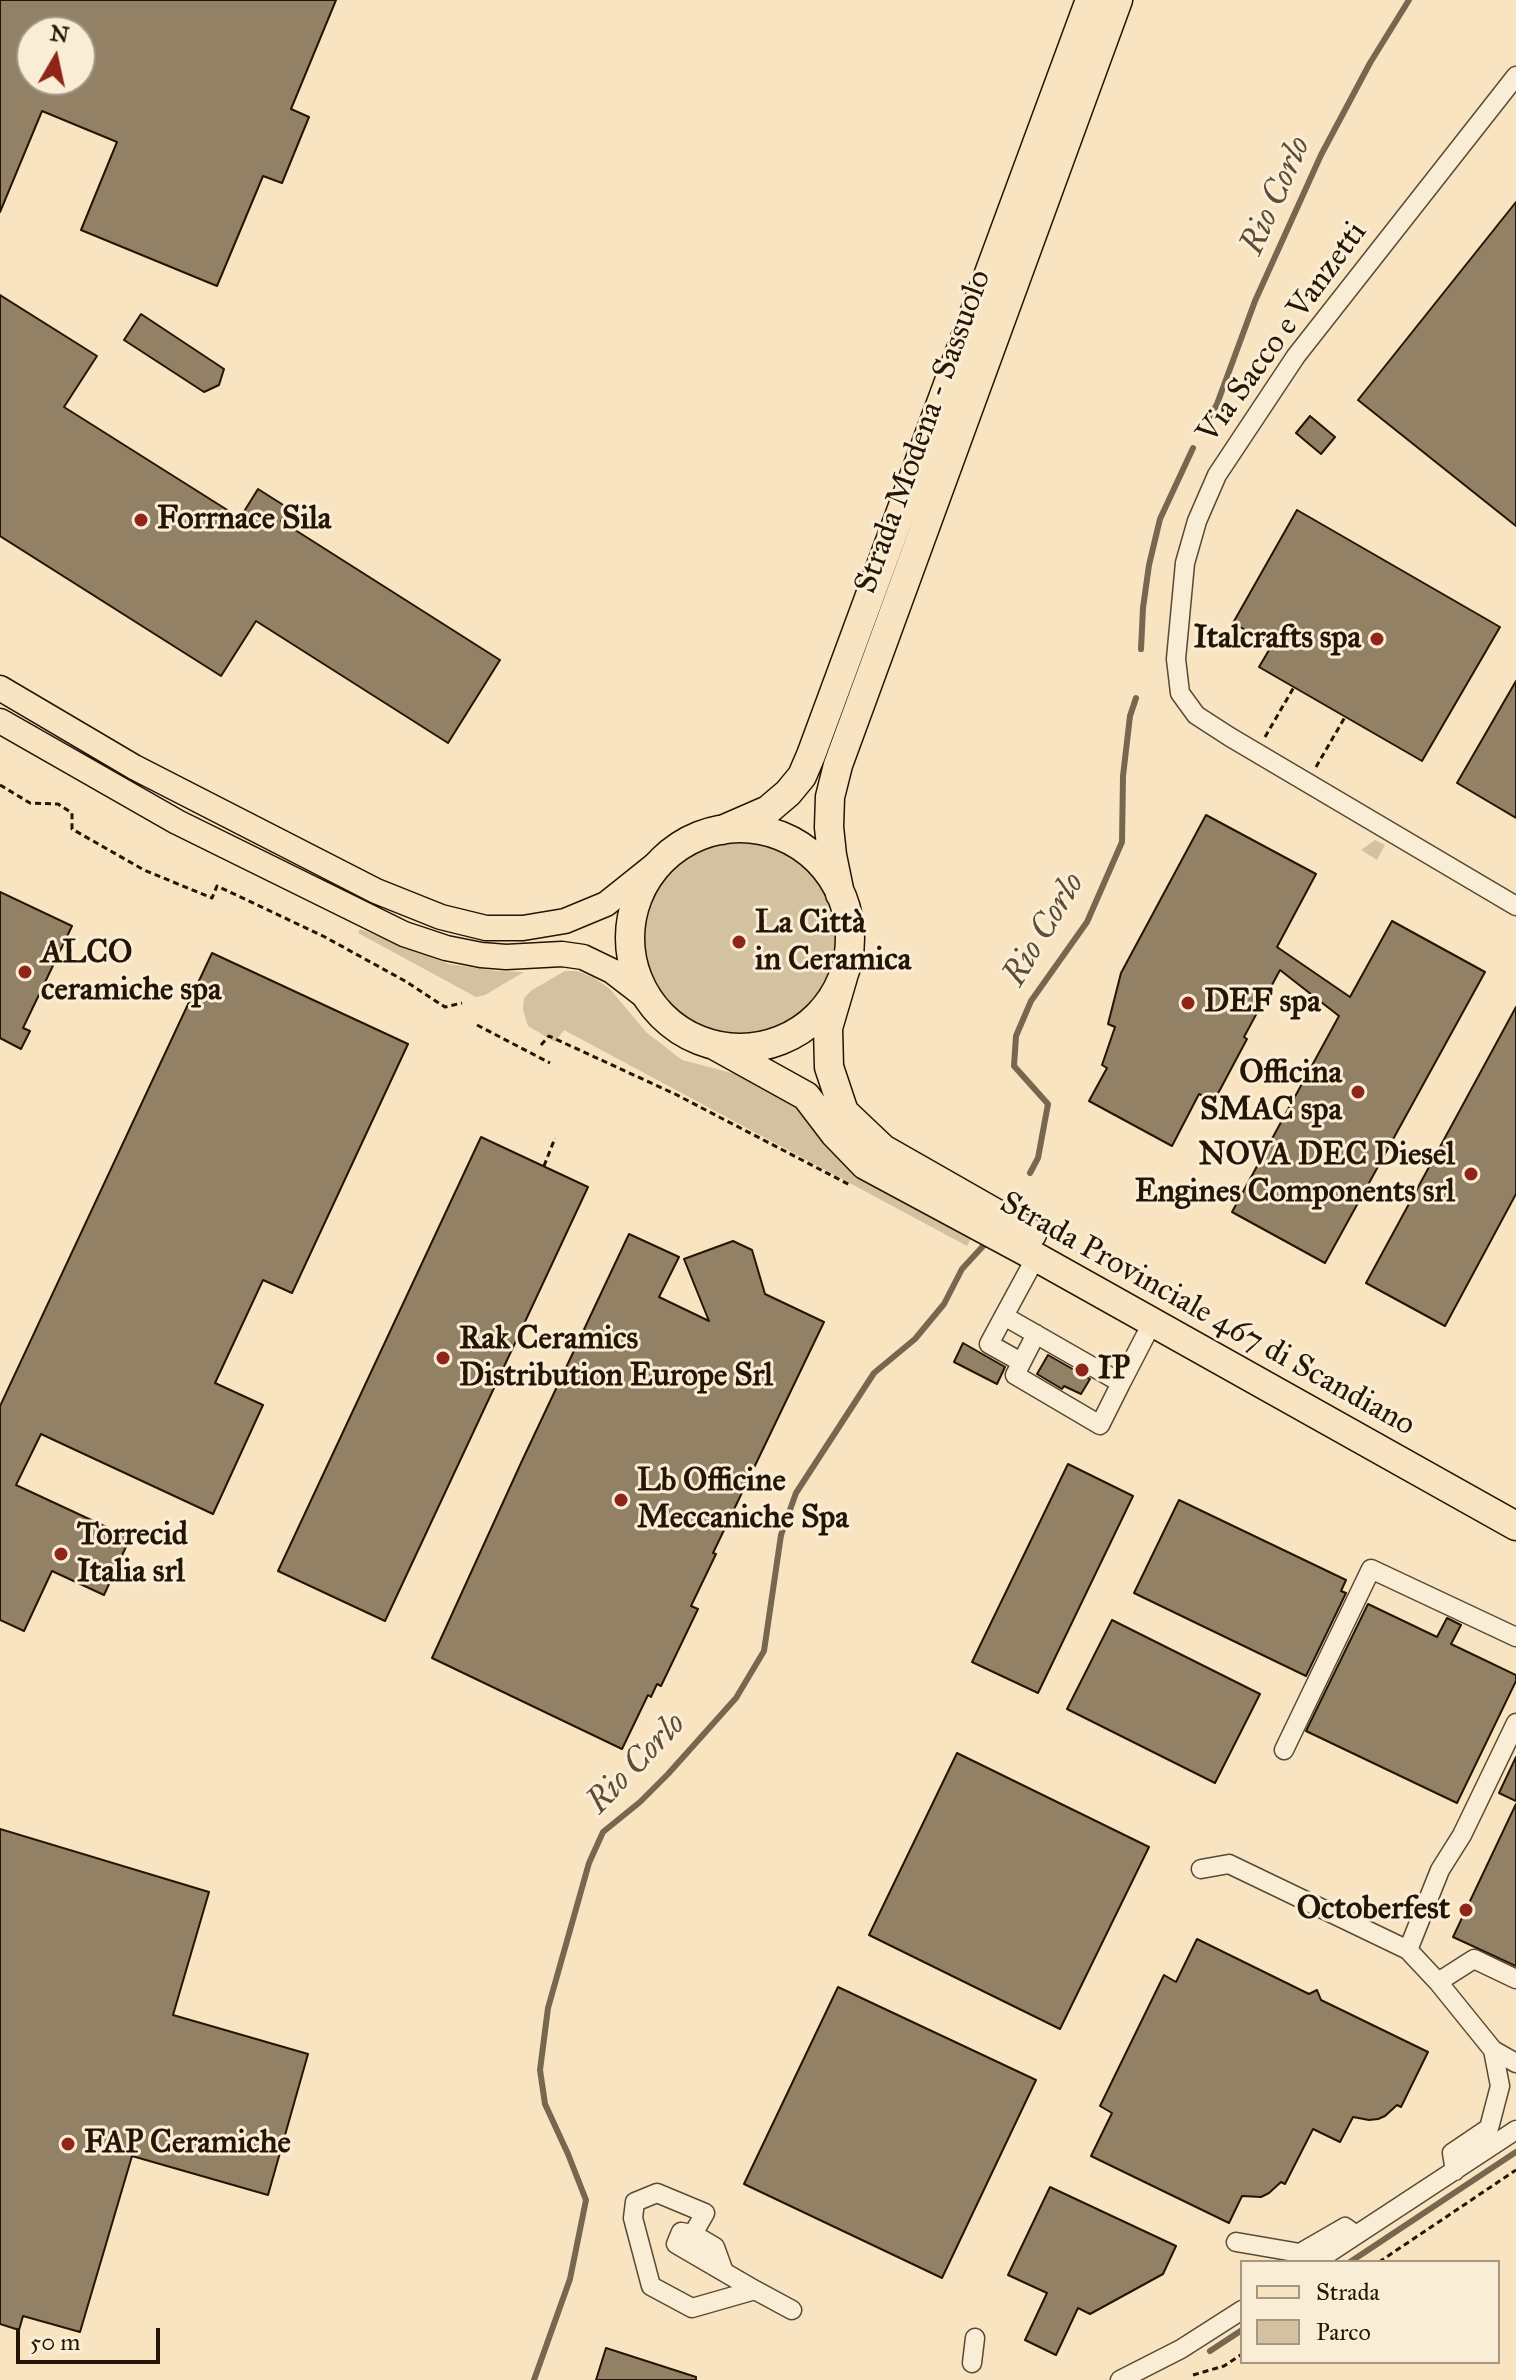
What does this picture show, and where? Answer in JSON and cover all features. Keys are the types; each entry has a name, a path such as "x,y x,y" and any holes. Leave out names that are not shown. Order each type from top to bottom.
{"highway":[{"name":"Strada Modena - Sassuolo","path":"722,830 768,810 802,776 1090,0"},
{"name":"Strada Modena - Sassuolo","path":"840,894 829,827 830,797 838,765 1118,0"},
{"path":"749,829 781,836 808,852 834,882 848,916 850,946 828,1028 829,1067 868,1167 835,1134 806,1096 714,1045 682,1032 661,1016 647,998 634,971 629,938 633,908 648,877 671,852 691,839 722,830 749,829"},
{"path":"714,1045 748,1048 783,1039 814,1020 830,1001 843,977"},
{"name":"Strada Provinciale 467 di Scandiano","path":"868,1167 1512,1517"},
{"name":"Strada Provinciale 467 di Scandiano","path":"868,1167 1512,1517"}],"main road":[{"path":"0,688 134,767 376,891 441,917 486,928 523,928 565,921 606,904 671,852"},
{"path":"0,721 177,822 404,934 446,948 481,955 562,954 583,957 612,971 647,998"}],"street":[{"name":"Via Sacco e Vanzetti","path":"1516,76 1296,356 1217,475 1197,521 1185,563 1176,659 1180,693 1196,715 1516,906"},
{"path":"1021,1362 989,1344 1036,1257"},
{"path":"1004,1316 1121,1383"},
{"path":"1036,1334 1015,1375 1100,1425 1152,1323"},
{"path":"1284,1750 1371,1569 1516,1637"},
{"path":"1408,1950 1440,1870 1462,1835 1516,1723"},
{"path":"1201,1869 1229,1864 1408,1950 1438,1982 1493,2050 1508,2091 1489,2128 1452,2153 1455,2171"},
{"path":"1438,1982 1474,1959 1516,1979"},
{"path":"1493,2050 1516,2063"},
{"path":"1318,2260 1516,2130"},
{"path":"755,2290 692,2308 651,2286 633,2218 635,2202 657,2193 705,2213 693,2234 715,2247 724,2272 792,2310"},
{"path":"1236,2242 1300,2253 1345,2227 1356,2235"},
{"path":"1120,2380 1181,2349 1240,2311"},
{"path":"972,2363 975,2338"}],"path":[{"path":"1263,740 1294,687"},
{"path":"1314,770 1345,717"},
{"path":"0,785 30,803 58,804 72,813 72,829 144,870 212,898 217,886 323,936 445,1007 462,1003"},
{"path":"477,1025 550,1063"},
{"path":"541,1045 549,1036 675,1094 868,1167"},
{"path":"544,1166 555,1138"},
{"path":"1382,2260 1516,2170"},
{"path":"1193,2375 1224,2366 1240,2355"}],"green space":[{"path":"1375,840 1385,845 1377,860 1361,850"},
{"path":"740,843 777,850 809,871 830,903 837,940 830,977 809,1009 777,1030 740,1037 703,1030 671,1009 650,977 643,940 650,903 671,871 703,850"},
{"path":"360,929 449,964 524,972 476,997 358,933"},
{"path":"565,971 577,971 593,977 610,989 646,1032 682,1060 747,1077 781,1094 974,1233 967,1246 564,1030 555,1042 528,1026 523,1010 524,998"}],"building":[{"path":"0,0 336,0 291,109 309,117 282,183 263,176 217,286 81,230 117,142 42,111 0,212"},
{"path":"1516,202 1516,526 1358,400"},
{"name":"Forrnace Sila","path":"0,295 97,356 64,407 240,518 258,489 288,508 281,521 500,660 448,743 256,621 221,676 0,536"},
{"path":"141,314 224,369 219,385 204,392 124,340"},
{"path":"1310,416 1335,437 1321,454 1296,433"},
{"name":"Italcrafts spa","path":"1297,510 1500,627 1422,761 1259,667 1272,645 1233,623"},
{"path":"1516,681 1516,818 1457,783"},
{"path":"1206,815 1316,874 1277,947 1350,997 1392,921 1485,972 1325,1263 1232,1212 1339,1016 1280,970 1214,1101 1199,1094 1172,1146 1089,1101 1107,1068 1102,1065 1115,1027 1108,1024 1121,973"},
{"name":"ALCO ceramiche spa","path":"0,892 72,926 23,1028 30,1031 21,1049 0,1038"},
{"path":"212,953 408,1044 292,1293 263,1280 215,1383 263,1405 213,1514 41,1434 16,1485 130,1538 104,1595 52,1571 24,1631 0,1620 0,1406"},
{"name":"NOVA DEC Diesel Engines Components srl","path":"1516,1007 1516,1194 1445,1326 1366,1283"},
{"name":"Rak Ceramics Distribution Europe Srl","path":"481,1137 588,1187 385,1621 278,1571"},
{"name":"Lb Officine Meccaniche Spa","path":"629,1234 679,1257 659,1297 709,1321 684,1259 733,1241 752,1250 765,1294 824,1322 713,1553 716,1554 691,1606 698,1609 661,1686 657,1684 651,1697 648,1695 622,1749 432,1658"},
{"path":"963,1343 1005,1367 997,1384 954,1362"},
{"path":"1048,1355 1090,1379 1081,1394 1064,1386 1062,1389 1037,1374"},
{"path":"1068,1464 1133,1496 1038,1693 972,1662"},
{"path":"1179,1500 1346,1580 1341,1591 1346,1593 1306,1676 1134,1593"},
{"path":"1368,1604 1437,1637 1447,1618 1461,1625 1451,1644 1516,1675 1516,1681 1457,1803 1306,1731"},
{"path":"1112,1620 1260,1694 1215,1783 1067,1709"},
{"path":"957,1753 1149,1847 1060,2029 869,1935"},
{"path":"1516,1757 1516,1801 1499,1793"},
{"path":"1516,1804 1516,1966 1453,1937"},
{"name":"FAP Ceramiche","path":"0,1829 209,1892 173,2015 308,2054 268,2195 132,2156 80,2332 23,2316 19,2330 0,2324"},
{"path":"1197,1939 1309,1994 1317,1990 1321,2000 1428,2052 1401,2107 1397,2105 1378,2119 1353,2117 1340,2142 1313,2129 1285,2184 1281,2182 1261,2197 1242,2196 1229,2223 1091,2156 1112,2113 1100,2106 1164,1975 1176,1982"},
{"path":"838,1987 1036,2080 942,2278 744,2184"},
{"path":"1050,2187 1176,2246 1163,2274 1090,2314 1078,2308 1056,2355 1025,2340 1047,2293 1008,2275"},
{"path":"606,2348 696,2377 696,2380 596,2380"}],"waterway":[{"name":"Rio Corlo","path":"1208,421 1255,301 1321,155 1370,63 1409,0"},
{"name":"Rio Corlo","path":"1141,649 1149,565 1160,519 1193,448"},
{"name":"Rio Corlo","path":"1030,1173 1038,1158 1048,1104 1014,1066 1016,1036 1031,1001 1087,922 1122,842 1123,776 1130,716 1136,698"},
{"name":"Rio Corlo","path":"534,2380 570,2279 586,2200 545,2104 540,2070 548,2008 589,1863 603,1832 668,1774 736,1698 764,1651 781,1535 796,1493 874,1373 915,1339 944,1304 962,1269 984,1245"},
{"path":"1353,2260 1516,2152"},
{"path":"1210,2351 1240,2331"}],"place":[{"name":"Forrnace Sila","path":"141,520"},
{"name":"Italcrafts spa","path":"1377,639"},
{"name":"La Città in Ceramica","path":"739,942"},
{"name":"ALCO ceramiche spa","path":"25,972"},
{"name":"DEF spa","path":"1188,1003"},
{"name":"Officina SMAC spa","path":"1358,1092"},
{"name":"NOVA DEC Diesel Engines Components srl","path":"1471,1174"},
{"name":"Rak Ceramics Distribution Europe Srl","path":"443,1358"},
{"name":"IP","path":"1082,1370"},
{"name":"Lb Officine Meccaniche Spa","path":"621,1500"},
{"name":"Torrecid Italia srl","path":"61,1554"},
{"name":"Octoberfest","path":"1466,1910"},
{"name":"FAP Ceramiche","path":"68,2144"}]}
